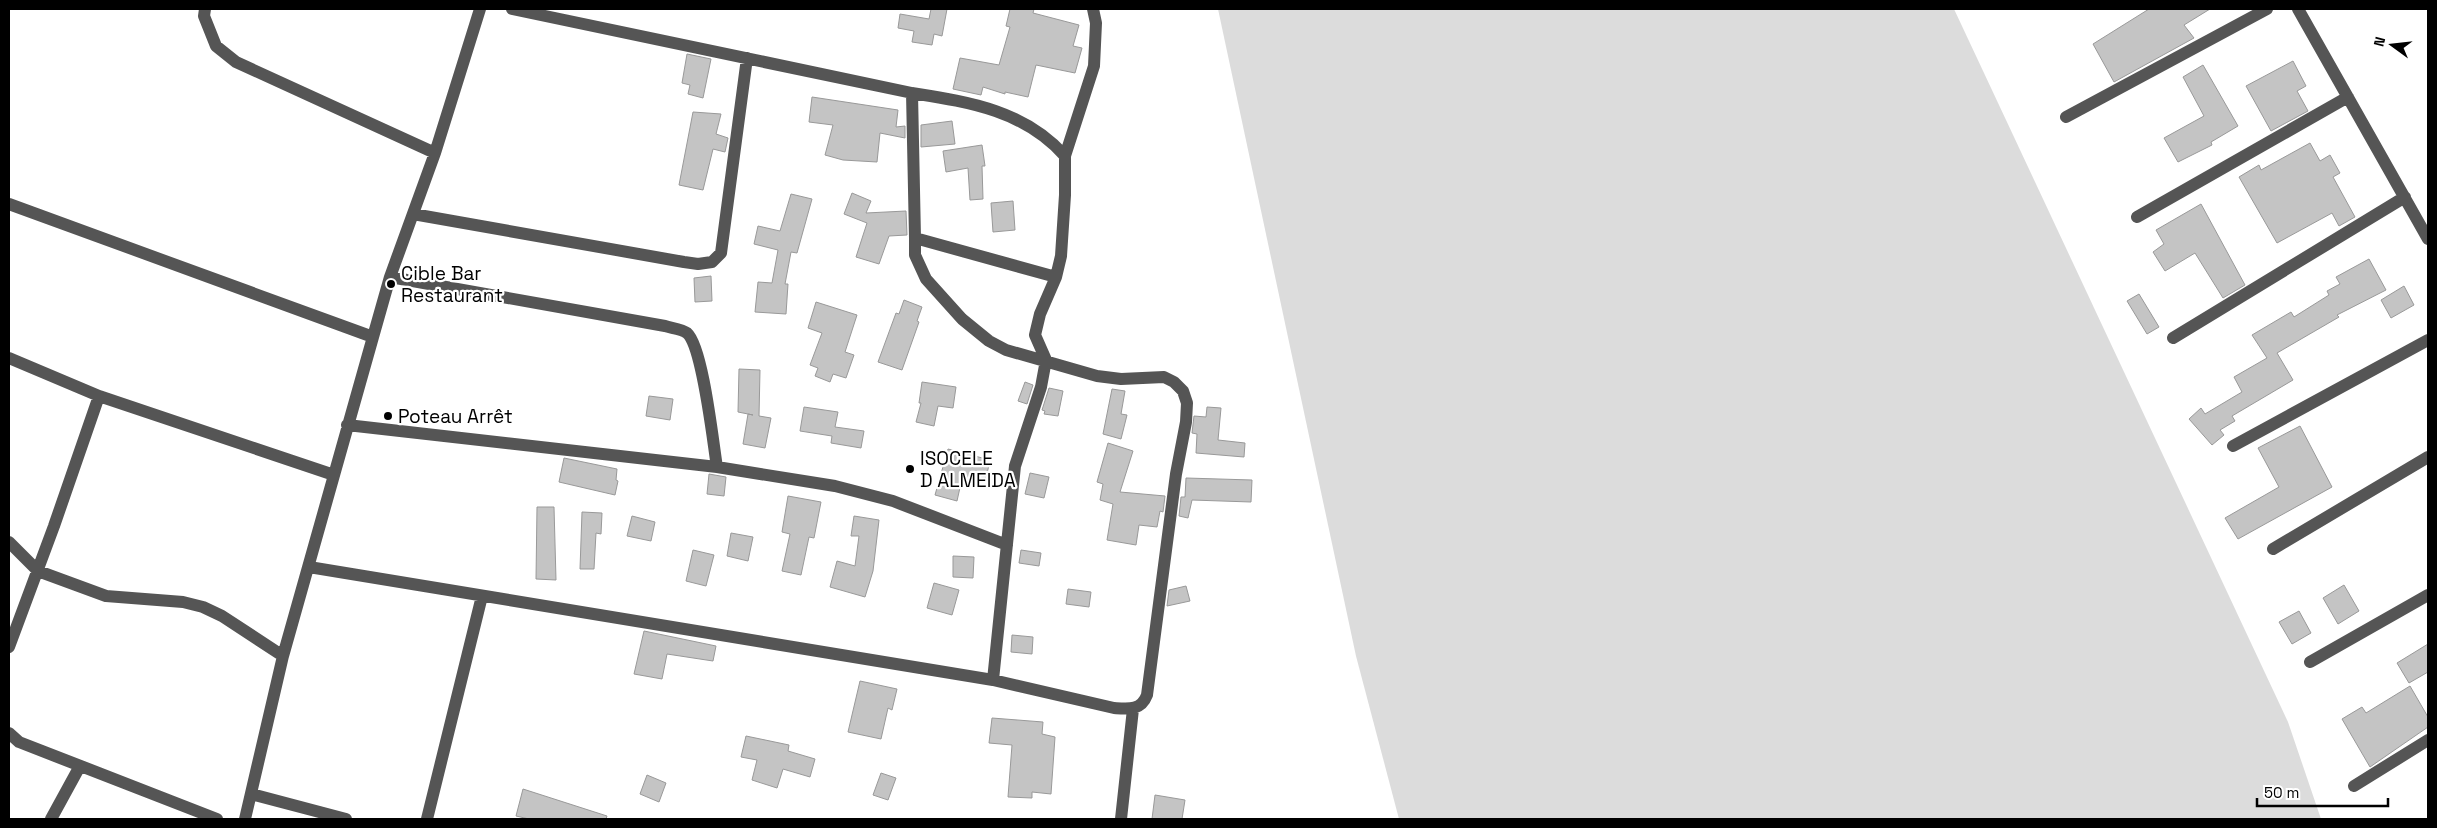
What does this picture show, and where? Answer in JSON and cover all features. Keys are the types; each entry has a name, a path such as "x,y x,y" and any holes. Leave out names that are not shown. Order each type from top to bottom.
{"street":[{"path":"205,9 204,16 216,46 236,62 435,153"},
{"path":"245,819 283,656 347,425 390,278 435,153 480,9"},
{"path":"512,9 912,93 957,100 998,111 1032,126 1051,140 1065,156"},
{"path":"993,680 1015,466 1041,387 1046,360 1035,335 1040,314 1056,277 1064,230 1065,156 1094,66 1096,22 1093,9"},
{"path":"2066,117 2266,9"},
{"path":"2298,9 2428,239"},
{"path":"413,214 684,262 698,264 712,262 720,253 726,223 747,58"},
{"path":"309,567 993,680 1114,708 1133,710 1144,703 1147,695 1176,474 1186,422 1187,403 1182,391 1174,382 1164,377 1121,379 1097,376 1006,350 990,341 962,319 926,279 914,255 912,93"},
{"path":"2137,217 2348,97"},
{"path":"2173,338 2405,197"},
{"path":"9,204 373,337"},
{"path":"915,238 1056,277"},
{"path":"390,278 665,326 686,332 694,343 706,396 717,467"},
{"path":"2233,446 2428,340"},
{"path":"9,358 98,396 334,474"},
{"path":"9,647 38,571 98,396"},
{"path":"347,425 717,467 835,486 893,502 1007,545"},
{"path":"2273,549 2428,458"},
{"path":"9,542 38,571 106,596 182,602 203,607 222,616 283,656"},
{"path":"2310,662 2428,595"},
{"path":"427,819 482,596"},
{"path":"1121,819 1133,710"},
{"path":"9,733 19,742 217,819"},
{"path":"2354,786 2428,740"},
{"path":"51,819 80,766"},
{"path":"252,794 346,819"}],"shaded area":[{"path":"1218,9 1954,9 2288,722 2321,819 1399,819 1356,656"}],"building":[{"path":"931,9 947,9 942,36 934,34 932,45 912,42 914,31 898,28 900,14 929,19"},
{"path":"1010,9 1034,9 1033,13 1079,25 1073,46 1082,48 1075,73 1036,65 1028,97 1005,92 1005,94 983,87 981,95 953,89 960,58 999,65 1010,27 1006,26"},
{"path":"2149,9 2210,9 2184,25 2194,38 2114,82 2093,44"},
{"path":"687,54 711,59 703,98 688,94 690,85 682,83"},
{"path":"2293,61 2306,86 2297,91 2308,111 2271,131 2246,86"},
{"path":"2203,65 2238,126 2211,142 2212,145 2178,162 2164,138 2204,116 2183,77"},
{"path":"812,97 898,110 896,127 905,126 905,138 880,133 877,162 843,160 825,155 833,125 809,122"},
{"path":"693,112 721,114 716,134 728,138 725,152 713,149 703,190 679,185"},
{"path":"952,121 955,144 921,147 921,125"},
{"path":"2310,143 2320,161 2330,155 2340,173 2333,177 2355,217 2339,226 2332,213 2277,243 2239,177 2259,165 2261,170"},
{"path":"982,145 985,166 982,166 983,199 970,200 968,168 946,172 943,151"},
{"path":"852,193 871,201 866,213 906,211 907,235 889,236 879,264 856,257 867,223 844,214"},
{"path":"791,194 812,199 797,253 791,252 785,284 788,284 786,314 755,312 758,282 772,283 778,250 754,244 758,226 780,231"},
{"path":"1013,201 1015,230 993,232 991,203"},
{"path":"2201,204 2245,285 2223,298 2195,253 2165,271 2153,252 2164,244 2156,230"},
{"path":"2369,259 2386,290 2337,315 2339,317 2277,353 2293,380 2232,416 2235,421 2220,430 2224,435 2212,445 2189,419 2201,408 2205,414 2242,392 2234,377 2267,358 2252,335 2291,312 2294,317 2329,295 2327,291 2340,284 2336,277"},
{"path":"711,276 712,301 695,302 694,278"},
{"path":"2404,286 2414,305 2391,318 2381,300"},
{"path":"2139,294 2159,327 2147,334 2127,301"},
{"path":"904,300 922,307 917,321 919,322 902,370 878,362 896,313 899,314"},
{"path":"816,302 857,315 845,352 854,355 846,378 833,374 830,382 815,376 818,368 810,365 822,333 808,328"},
{"path":"739,369 760,370 759,416 771,418 765,448 743,444 748,414 738,412"},
{"path":"922,382 956,387 953,408 938,406 934,426 916,422 921,403 919,403"},
{"path":"1025,382 1033,385 1027,404 1018,401"},
{"path":"1049,388 1063,391 1058,416 1044,414 1045,411 1042,410"},
{"path":"1112,389 1125,391 1121,414 1127,415 1121,439 1103,434"},
{"path":"649,396 673,399 670,420 646,416"},
{"path":"804,407 838,412 835,427 864,431 861,448 831,443 832,436 800,431"},
{"path":"1207,407 1221,408 1218,440 1245,443 1244,457 1196,453 1197,434 1192,433 1194,416 1206,417"},
{"path":"2300,426 2332,487 2238,539 2225,518 2279,487 2258,448"},
{"path":"1108,443 1133,451 1120,492 1165,496 1163,512 1160,511 1157,527 1139,525 1136,545 1107,540 1113,504 1100,500 1103,484 1097,482"},
{"path":"948,449 990,460 984,488 961,483 957,501 935,495"},
{"path":"564,458 617,469 616,480 618,481 615,495 559,482"},
{"path":"1030,473 1049,477 1044,498 1025,494"},
{"path":"709,474 726,477 724,496 707,494"},
{"path":"1186,478 1252,480 1251,502 1192,500 1188,518 1179,516 1181,497 1185,497"},
{"path":"788,496 821,502 814,538 809,537 801,575 782,571 790,534 782,532"},
{"path":"537,507 554,507 556,580 536,579"},
{"path":"582,512 602,513 601,534 596,533 594,569 580,569"},
{"path":"632,516 655,522 651,541 627,536"},
{"path":"854,516 879,520 873,571 865,597 830,587 837,561 855,566 859,536 851,536"},
{"path":"731,533 753,537 748,561 727,556"},
{"path":"693,550 714,555 706,586 686,581"},
{"path":"1021,550 1041,553 1039,566 1019,563"},
{"path":"953,556 974,557 973,578 953,577"},
{"path":"934,583 959,590 952,615 927,608"},
{"path":"2344,585 2359,611 2338,624 2323,598"},
{"path":"1186,586 1190,601 1167,606 1169,590"},
{"path":"1068,589 1091,592 1089,607 1066,604"},
{"path":"2299,611 2311,633 2292,644 2279,622"},
{"path":"644,631 716,646 713,661 667,654 662,679 634,674"},
{"path":"1012,635 1033,637 1032,654 1011,652"},
{"path":"2428,644 2428,672 2409,683 2397,663"},
{"path":"860,681 897,689 892,710 888,708 881,739 848,732"},
{"path":"2410,686 2428,717 2428,727 2370,767 2342,719 2362,707 2366,713"},
{"path":"992,718 1043,722 1042,734 1055,737 1051,794 1032,792 1032,798 1008,797 1012,745 989,743"},
{"path":"746,736 789,745 788,751 815,759 810,777 783,769 777,788 752,780 757,760 741,757"},
{"path":"881,773 896,778 888,800 873,795"},
{"path":"647,775 666,783 659,802 640,794"},
{"path":"523,789 607,816 606,819 529,819 516,816"},
{"path":"1155,795 1185,800 1182,819 1152,819"}],"place":[{"name":"Cible Bar Restaurant","path":"391,284"},
{"name":"Poteau Arrêt","path":"388,416"},
{"name":"ISOCELE D ALMEIDA","path":"910,469"}]}
